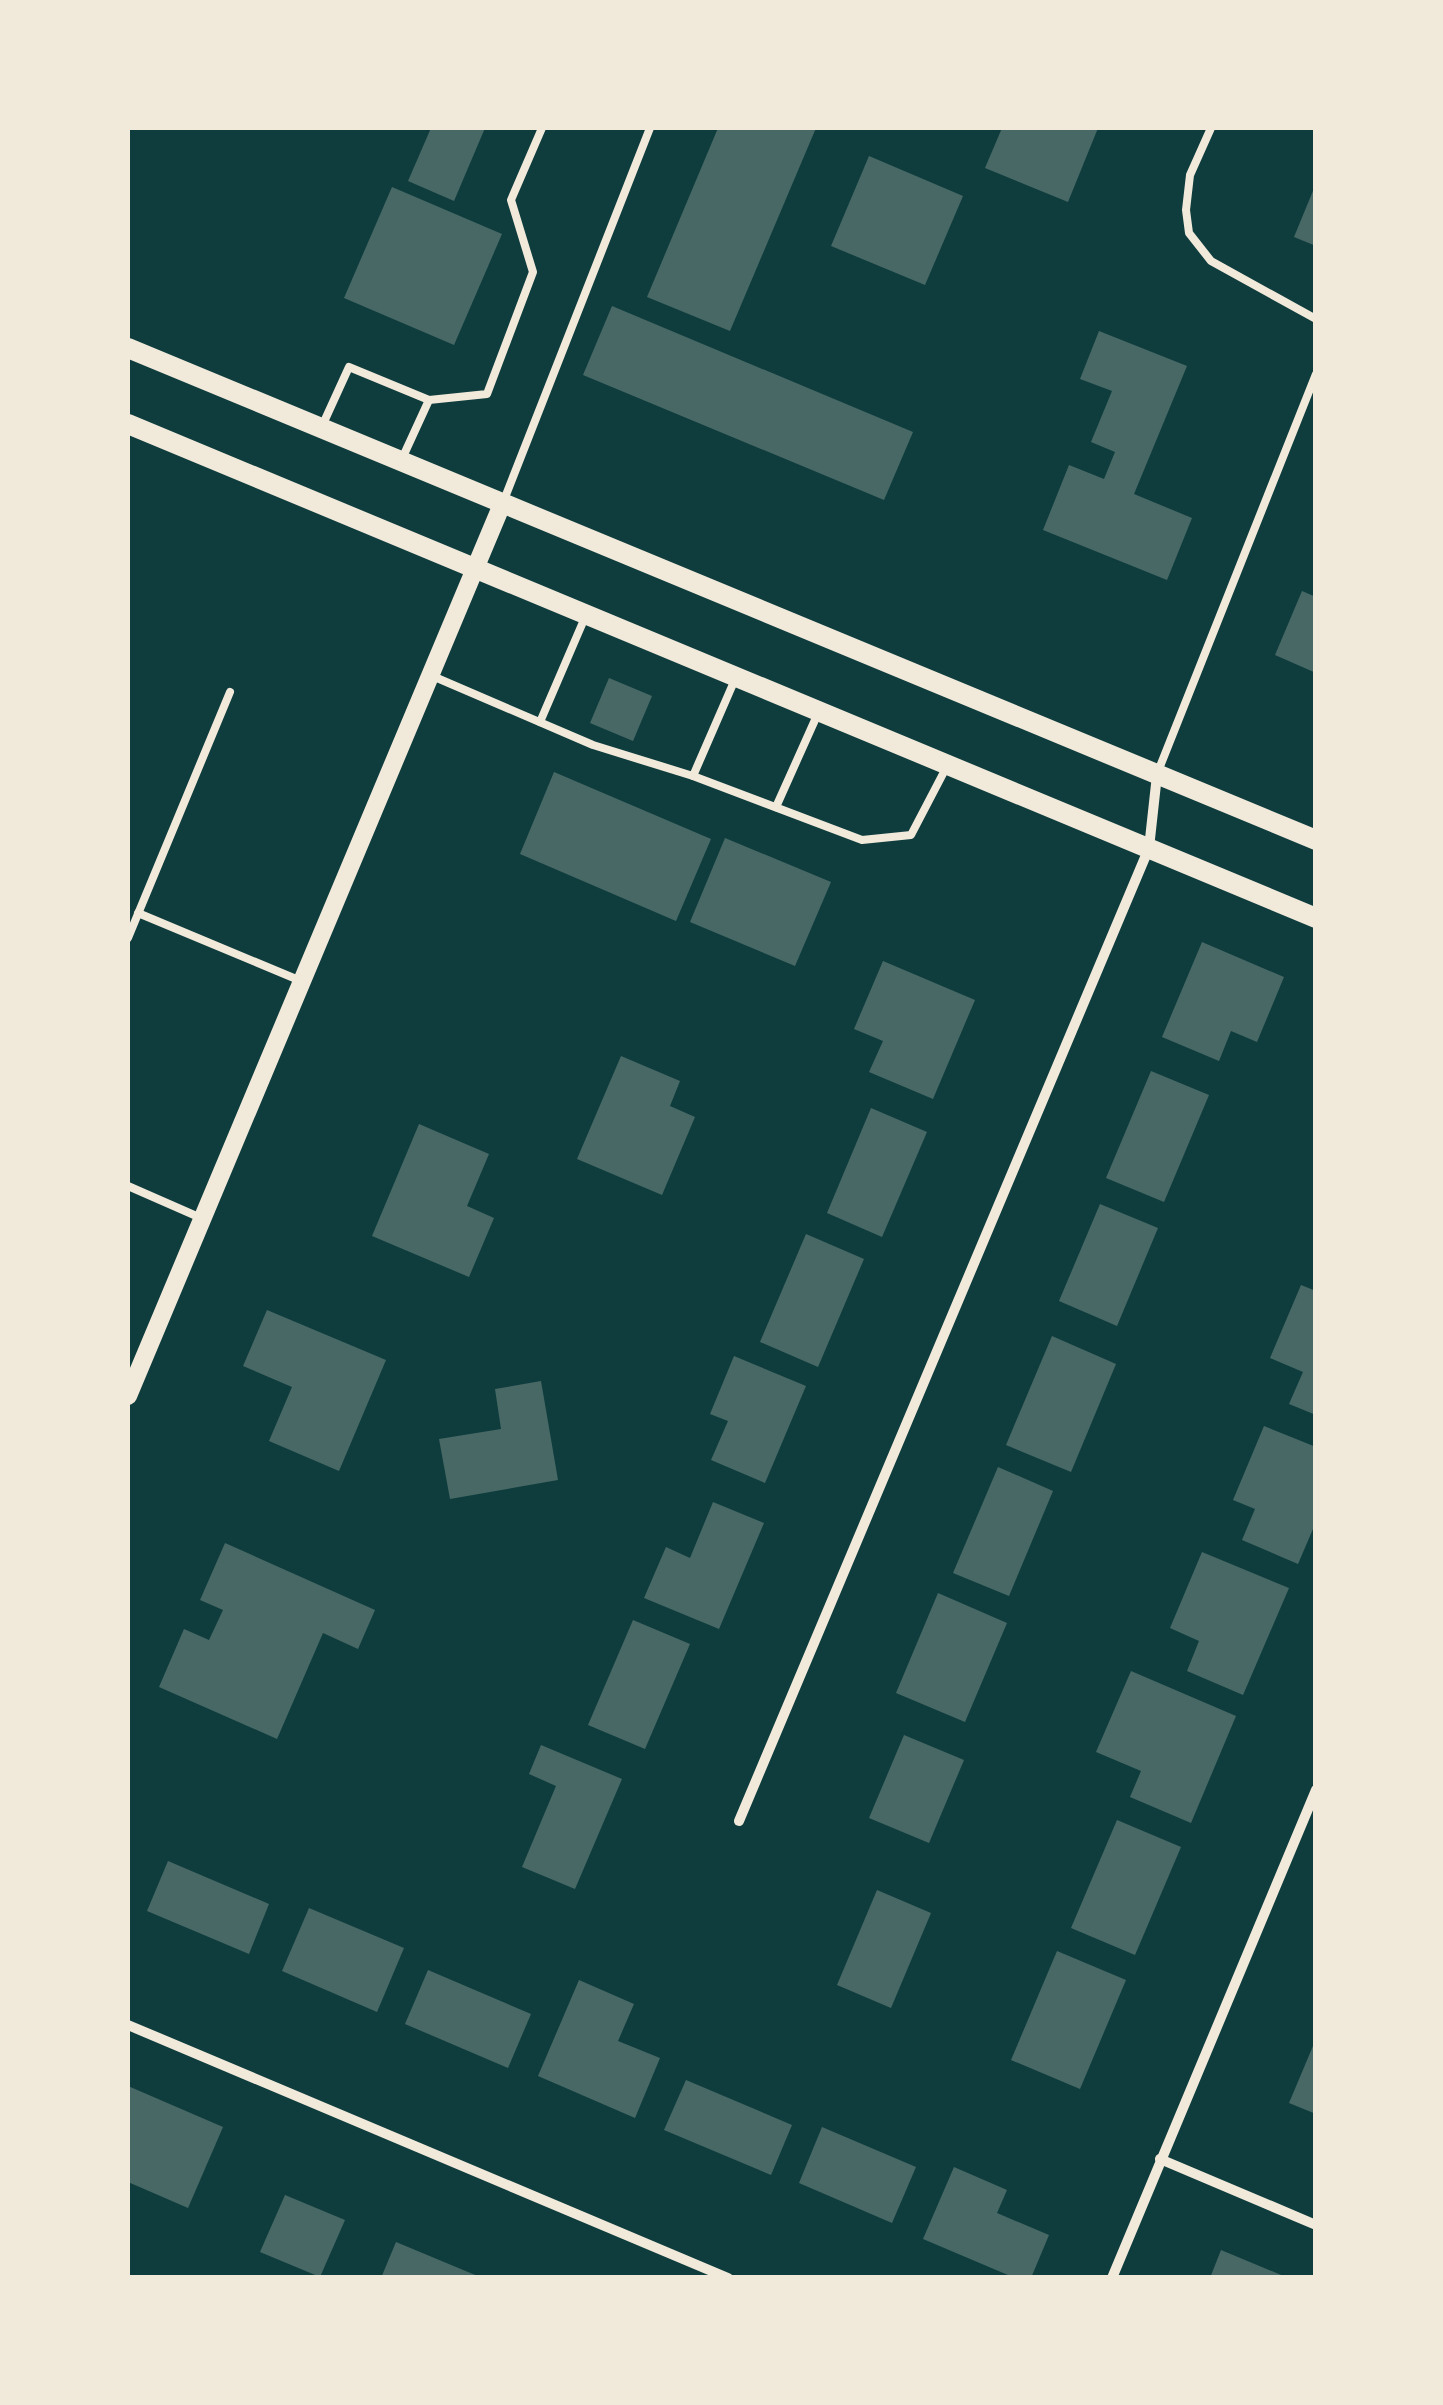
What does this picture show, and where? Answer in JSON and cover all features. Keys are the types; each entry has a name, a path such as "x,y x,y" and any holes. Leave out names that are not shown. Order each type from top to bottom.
{"main road":[{"path":"128,348 1316,840"},
{"path":"128,424 1316,918"}],"street":[{"path":"128,1396 503,502"},
{"path":"739,1821 1149,848 1157,774"},
{"path":"1112,2278 1316,1790"},
{"path":"128,2025 728,2278"},
{"path":"1160,2159 1316,2224"}],"lane":[{"path":"321,427 349,367 429,400 486,394 532,272 511,200 542,128"},
{"path":"503,502 650,128"},
{"path":"1211,128 1190,175 1186,210 1189,234 1211,260 1316,319"},
{"path":"1157,774 1316,374"},
{"path":"401,460 429,400"},
{"path":"540,722 586,615"},
{"path":"430,675 593,745 693,776 862,840 912,835 948,765"},
{"path":"693,776 736,677"},
{"path":"128,938 230,692"},
{"path":"776,808 819,712"},
{"path":"138,913 301,980"},
{"path":"128,1186 202,1218"}],"building":[{"path":"431,128 485,128 454,201 408,181"},
{"path":"718,128 816,128 730,331 647,297"},
{"path":"1002,128 1098,128 1068,202 985,168"},
{"path":"869,156 963,196 925,285 831,246"},
{"path":"1316,186 1316,246 1294,237"},
{"path":"392,187 502,234 454,345 344,298"},
{"path":"612,306 913,432 884,500 583,375"},
{"path":"1099,331 1187,366 1134,494 1192,518 1167,580 1043,530 1069,465 1104,479 1115,452 1091,442 1112,391 1080,379"},
{"path":"1302,591 1316,597 1316,673 1275,655"},
{"path":"609,678 652,696 633,741 590,723"},
{"path":"554,772 711,839 676,921 520,854"},
{"path":"725,838 831,882 795,966 690,922"},
{"path":"1202,942 1284,977 1257,1042 1231,1031 1219,1061 1162,1037"},
{"path":"883,961 975,1000 933,1099 869,1072 883,1041 854,1029"},
{"path":"621,1056 680,1081 670,1106 695,1117 662,1195 577,1159"},
{"path":"1151,1071 1209,1095 1164,1202 1106,1178"},
{"path":"871,1108 927,1132 882,1237 827,1213"},
{"path":"419,1124 489,1154 467,1206 494,1218 469,1277 372,1236"},
{"path":"1100,1204 1158,1228 1117,1326 1059,1301"},
{"path":"806,1234 864,1259 818,1367 760,1342"},
{"path":"1301,1285 1316,1291 1316,1415 1289,1404 1303,1372 1270,1358"},
{"path":"267,1310 386,1360 339,1471 269,1441 292,1387 243,1366"},
{"path":"1052,1336 1116,1364 1071,1472 1006,1445"},
{"path":"734,1356 806,1386 765,1483 711,1460 728,1421 710,1414"},
{"path":"541,1381 558,1480 450,1499 439,1439 501,1429 495,1389"},
{"path":"1264,1426 1316,1447 1316,1522 1298,1564 1242,1540 1255,1509 1233,1500"},
{"path":"998,1467 1053,1491 1009,1596 953,1573"},
{"path":"713,1502 764,1523 719,1629 644,1598 666,1547 690,1558"},
{"path":"225,1543 375,1610 358,1649 323,1633 277,1739 159,1687 184,1629 209,1640 223,1610 200,1600"},
{"path":"1202,1552 1289,1588 1243,1695 1187,1671 1199,1641 1170,1628"},
{"path":"938,1593 1007,1623 965,1722 896,1693"},
{"path":"633,1620 690,1644 645,1749 588,1725"},
{"path":"1131,1671 1236,1716 1191,1823 1130,1797 1141,1771 1096,1752"},
{"path":"904,1735 964,1760 929,1843 869,1818"},
{"path":"541,1745 622,1779 575,1889 522,1867 556,1786 529,1774"},
{"path":"1117,1820 1181,1847 1135,1955 1071,1928"},
{"path":"168,1861 269,1904 249,1954 147,1911"},
{"path":"877,1890 931,1913 891,2008 837,1985"},
{"path":"309,1908 404,1948 377,2012 282,1971"},
{"path":"1057,1951 1126,1980 1080,2089 1011,2060"},
{"path":"428,1970 531,2014 508,2068 405,2024"},
{"path":"579,1980 634,2004 618,2041 660,2058 635,2118 538,2076"},
{"path":"1313,2046 1316,2048 1316,2114 1289,2103"},
{"path":"686,2080 792,2125 771,2175 664,2130"},
{"path":"128,2086 223,2127 188,2208 128,2182"},
{"path":"822,2127 916,2167 892,2223 799,2183"},
{"path":"954,2167 1007,2190 997,2213 1049,2235 1031,2278 1015,2278 923,2239"},
{"path":"285,2195 345,2220 320,2277 260,2252"},
{"path":"396,2242 480,2277 480,2278 381,2278"},
{"path":"1221,2250 1286,2277 1286,2278 1210,2278"}]}
